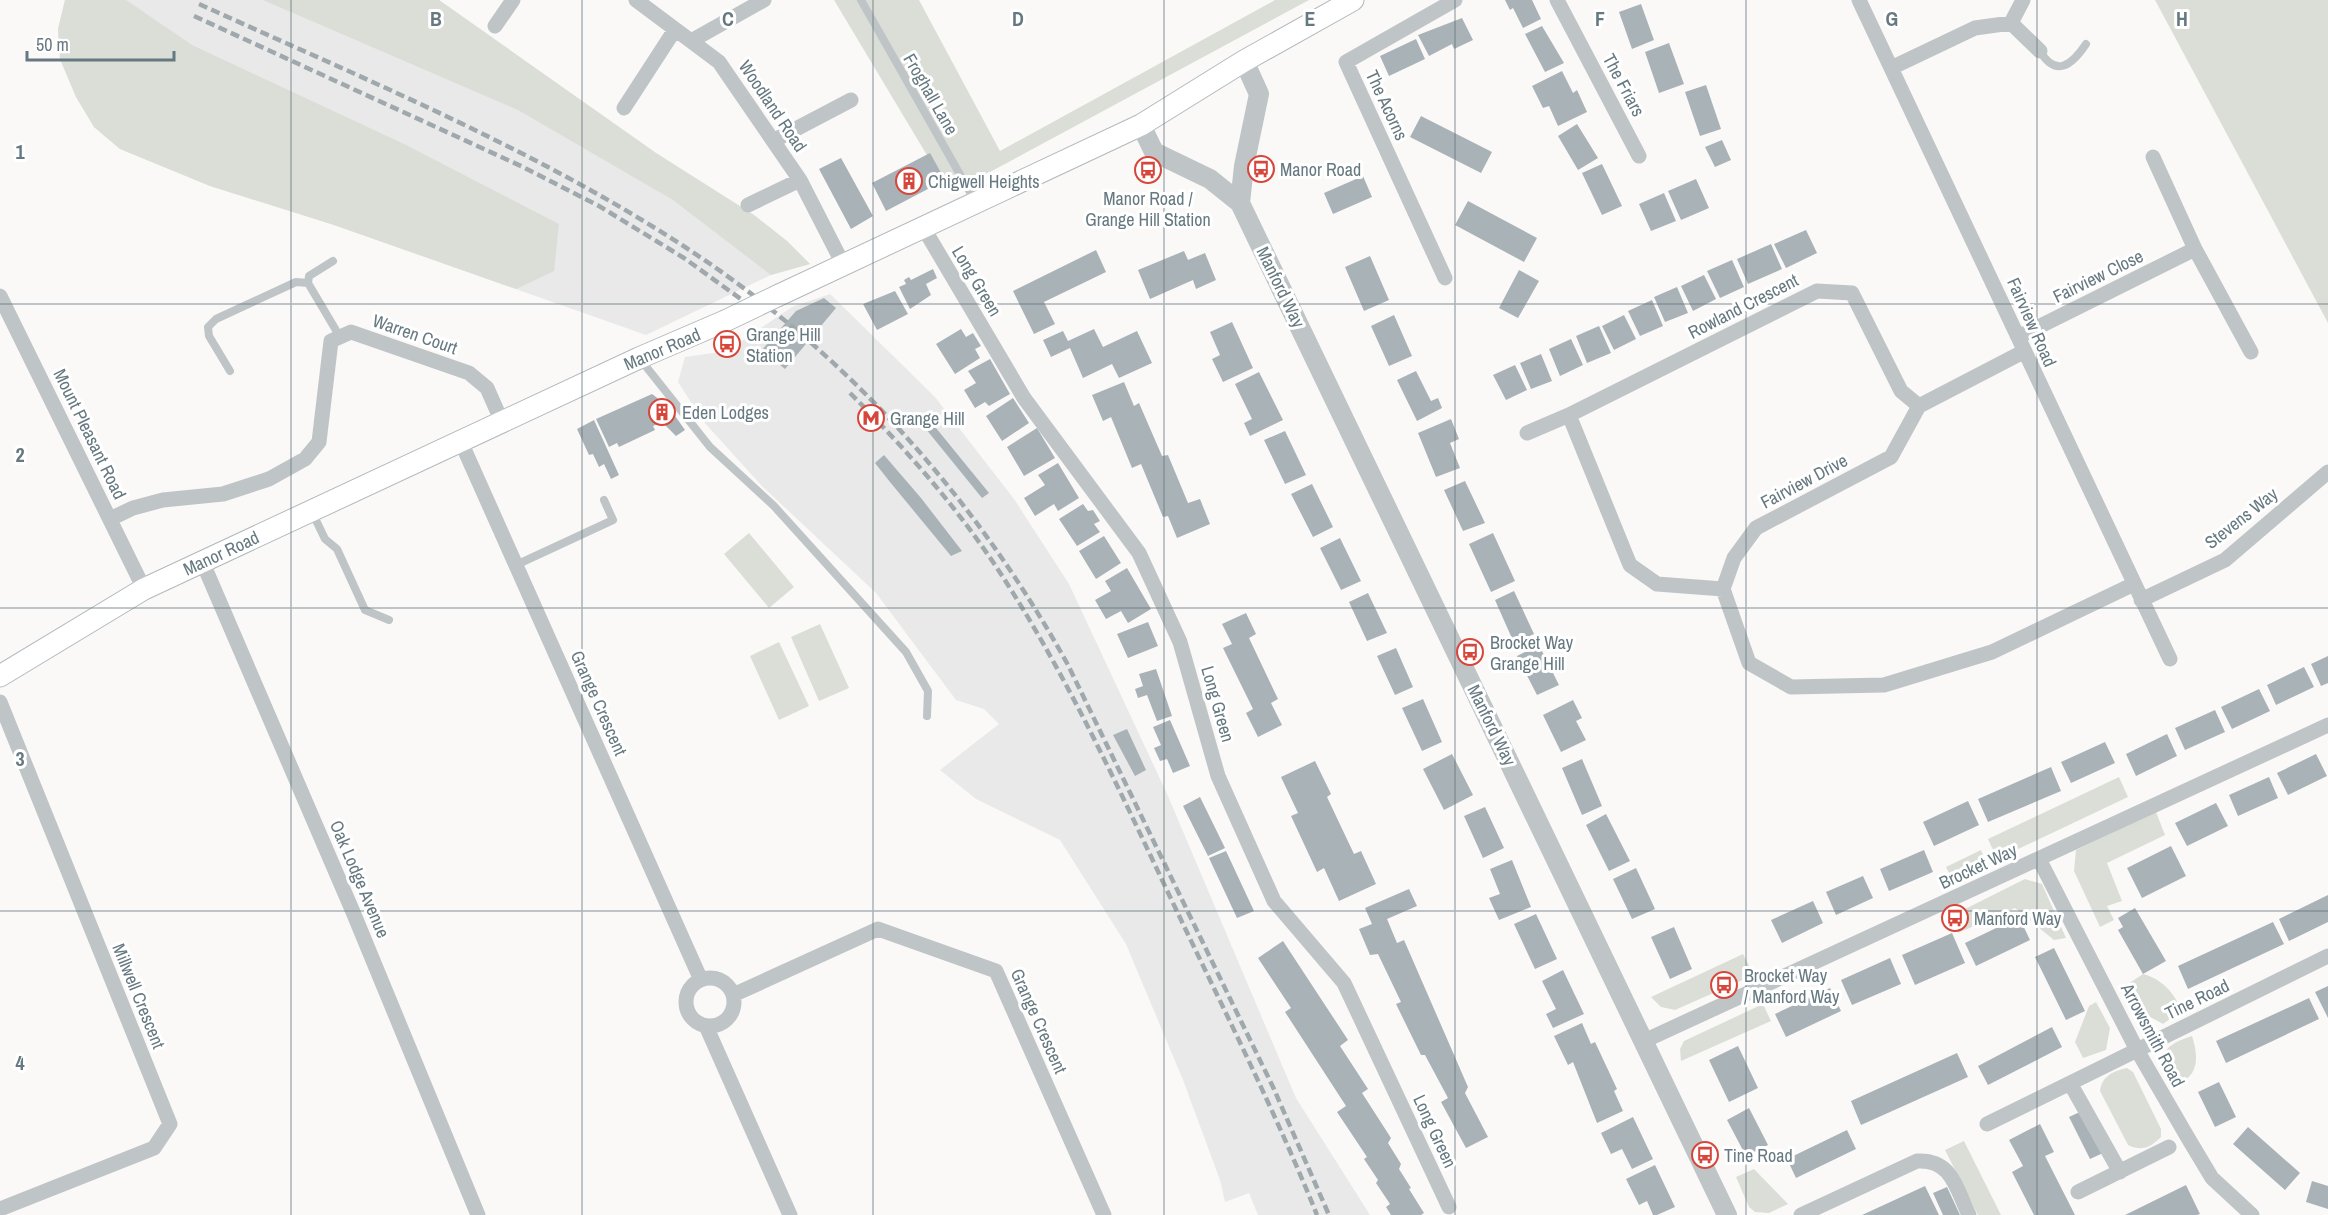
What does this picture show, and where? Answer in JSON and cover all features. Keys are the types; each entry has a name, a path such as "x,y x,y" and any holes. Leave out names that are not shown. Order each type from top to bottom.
{"main road":[{"name":"Manor Road","path":"0,676 144,590 202,561 639,358 724,321 1141,125 1244,61 1353,0"}],"street":[{"path":"495,26 513,0"},
{"name":"Woodland Road","path":"636,0 674,31 719,62 800,180 843,264"},
{"path":"691,41 764,0"},
{"name":"The Acorns","path":"1445,279 1346,62 1455,0"},
{"name":"The Friars","path":"1557,0 1639,156"},
{"name":"Fairview Road","path":"1859,0 2018,337 2023,352 2170,659"},
{"path":"2011,23 2023,0"},
{"path":"1891,68 1975,28 2011,23"},
{"path":"2011,23 2040,51"},
{"path":"624,108 674,31"},
{"path":"1240,203 1244,166 1259,94 1244,61"},
{"path":"773,141 851,100"},
{"name":"Manford Way","path":"1141,125 1154,152 1210,179 1240,203 1727,1215"},
{"path":"2153,157 2195,249 2251,352"},
{"path":"748,205 800,180"},
{"name":"Long Green","path":"923,227 1024,398 1139,553 1180,642 1218,776 1274,901 1344,983 1449,1206"},
{"name":"Fairview Close","path":"2018,337 2195,249"},
{"name":"Rowland Crescent","path":"1527,432 1569,415 1817,291 1852,293 1901,391 1919,406"},
{"name":"Mount Pleasant Road","path":"0,296 144,590"},
{"name":"Warren Court","path":"340,337 351,332 470,373 487,388 502,422"},
{"path":"110,519 133,508 164,500 223,494 269,479 305,459 319,442 332,341 340,337"},
{"path":"1919,406 2023,352"},
{"name":"Fairview Drive","path":"1723,590 1734,558 1756,528 1891,457 1919,406"},
{"path":"1569,415 1630,565 1657,584 1723,590 1749,663 1791,687 1884,685 1992,652 2134,584"},
{"name":"Grange Crescent","path":"461,442 701,980"},
{"name":"Stevens Way","path":"2141,600 2224,560 2328,472"},
{"name":"Oak Lodge Avenue","path":"202,561 353,912 478,1215"},
{"name":"Millwell Crescent","path":"0,702 170,1124 154,1148 0,1209"},
{"name":"Brocket Way","path":"1644,1041 2328,725"},
{"name":"Arrowsmith Road","path":"2039,859 2137,1050 2212,1178 2252,1215"},
{"name":"Grange Crescent","path":"733,995 878,929 996,971 1104,1215"},
{"name":"Tine Road","path":"1987,1124 2328,957"},
{"path":"716,979 729,988 733,995 734,1003 728,1018 714,1026 706,1026 693,1019 686,1005 689,990 701,980 716,979"},
{"path":"706,1026 790,1215"},
{"path":"2070,1083 2120,1172"},
{"path":"2078,1192 2169,1147"},
{"path":"1801,1215 1917,1161 1930,1160 1947,1170 1969,1215"}],"lane":[{"name":"Froghall Lane","path":"861,0 976,202"},
{"path":"2040,51 2046,61 2060,67 2071,64 2086,44"},
{"path":"333,261 309,276 308,283 340,337"},
{"path":"230,371 209,336 208,327 216,319 296,282 308,283"},
{"path":"639,358 710,447 774,506 906,652 928,690 927,716"},
{"path":"516,565 613,520 604,500"},
{"path":"312,511 325,539 337,549 365,610 389,620"}],"shaded area":[{"path":"65,0 439,0 656,153 754,215 787,241 810,264 771,275 646,335 334,225 210,186 120,149 94,127 76,97 60,59 58,29"},
{"path":"65,0 126,0 192,45 404,144 559,224 554,271 516,289 334,225 210,186 120,149 94,127 76,97 60,59 58,29"},
{"path":"263,0 439,0 656,153 754,215 787,241 810,264 771,275 673,200 518,110"},
{"path":"834,0 919,0 1000,151 1275,0 1309,0 992,171 982,176 974,175 946,187"},
{"path":"2155,0 2328,0 2328,323"},
{"path":"830,294 935,397 1014,499 1069,584 1168,796 1296,1098 1370,1215 1258,1215 1249,1193 1225,1202 1220,1180 1183,1080 1126,944 1060,840 976,799 940,770 999,724 984,709 956,700 876,593 762,486 703,421 678,382 685,357 727,351 792,307"},
{"path":"749,533 794,587 769,608 724,554"},
{"path":"820,624 849,688 819,701 791,637"},
{"path":"779,642 809,706 779,720 750,656"},
{"path":"2119,777 2128,797 1997,859 1988,839"},
{"path":"2156,812 2165,835 2107,863 2122,901 2107,906 2114,920 2100,927 2074,871 2076,850"},
{"path":"1981,850 1986,863 1952,879 1946,867"},
{"path":"2025,879 2042,884 2066,938 2054,940 2015,908 1958,933 1951,916"},
{"path":"1743,954 1754,975 1675,1010 1661,1007 1651,997"},
{"path":"2143,974 2162,983 2171,993 2181,1011 2163,1024 2141,1012 2128,984"},
{"path":"2096,1002 2110,1028 2106,1050 2083,1058 2075,1042 2089,1006"},
{"path":"1763,1004 1771,1021 1681,1061 1680,1049 1684,1041"},
{"path":"2192,1036 2196,1064 2190,1075 2178,1083 2165,1059 2166,1053 2173,1044"},
{"path":"2127,1068 2133,1072 2161,1129 2161,1137 2146,1147 2138,1148 2128,1145 2100,1091 2109,1075"},
{"path":"1964,1141 2001,1215 1978,1215 1945,1150"},
{"path":"1754,1169 1788,1204 1769,1213 1755,1212 1749,1207 1736,1177"}],"building":[{"path":"1505,0 1532,0 1541,19 1523,28 1513,8 1510,10"},
{"path":"1641,4 1654,40 1632,49 1619,12"},
{"path":"1462,18 1473,40 1454,49 1452,44 1429,56 1418,35"},
{"path":"1542,26 1564,63 1545,72 1525,34"},
{"path":"1416,39 1425,59 1389,76 1380,56"},
{"path":"1669,43 1684,84 1659,93 1645,52"},
{"path":"1562,71 1573,93 1577,90 1587,112 1558,126 1549,106 1543,108 1532,86"},
{"path":"1706,85 1721,129 1700,136 1685,92"},
{"path":"1421,116 1492,152 1481,173 1410,137"},
{"path":"1577,124 1598,158 1578,170 1558,136"},
{"path":"1722,140 1731,160 1715,167 1705,147"},
{"name":"Chigwell Heights","path":"930,153 945,180 886,211 872,183"},
{"path":"841,158 873,216 851,229 819,169"},
{"path":"1602,164 1622,206 1602,215 1582,173"},
{"path":"1363,176 1372,197 1333,214 1324,193"},
{"path":"1696,179 1709,208 1681,220 1668,191"},
{"path":"1664,193 1676,221 1651,231 1639,204"},
{"path":"1468,201 1537,238 1524,262 1455,225"},
{"path":"1806,230 1817,253 1786,268 1774,244"},
{"path":"1771,244 1782,269 1748,284 1737,259"},
{"path":"1096,250 1106,272 1044,302 1055,324 1034,334 1013,291"},
{"path":"1184,251 1188,260 1205,253 1216,280 1196,289 1193,280 1150,299 1138,270"},
{"path":"1370,256 1389,300 1364,311 1345,267"},
{"path":"1732,260 1744,287 1720,298 1707,271"},
{"path":"933,269 937,278 926,284 931,295 910,309 899,287 906,284 904,280 909,277 911,280"},
{"path":"1519,270 1539,281 1518,318 1499,308"},
{"path":"1704,275 1716,299 1693,311 1681,286"},
{"path":"1677,287 1688,313 1665,322 1654,297"},
{"path":"895,291 908,314 877,330 863,304"},
{"path":"824,298 836,308 785,369 762,350 796,311"},
{"path":"1652,300 1663,326 1640,336 1628,311"},
{"path":"1394,315 1412,356 1389,366 1371,326"},
{"path":"1624,315 1636,339 1614,350 1602,326"},
{"path":"1232,322 1253,368 1223,382 1212,359 1220,355 1210,332"},
{"path":"1599,326 1611,353 1587,363 1576,336"},
{"path":"961,329 966,337 973,333 981,346 975,349 980,358 955,374 936,344"},
{"path":"1094,329 1103,347 1137,331 1152,363 1119,378 1112,364 1083,378 1070,348 1051,357 1043,340 1063,331 1068,341"},
{"path":"1571,339 1583,365 1560,376 1549,349"},
{"path":"1541,354 1552,381 1531,389 1520,363"},
{"path":"990,359 1010,394 989,406 985,402 975,408 964,390 976,383 968,371"},
{"path":"1515,365 1527,390 1506,400 1493,375"},
{"path":"1416,371 1431,401 1438,398 1442,408 1417,421 1397,380"},
{"path":"1259,372 1283,420 1250,436 1244,423 1252,419 1235,384"},
{"path":"1124,382 1134,406 1139,403 1162,456 1168,455 1188,503 1200,499 1210,524 1177,538 1168,516 1163,517 1141,464 1132,468 1111,417 1103,421 1092,395"},
{"path":"652,394 668,406 685,430 676,436 659,419 660,423 653,426 655,430 619,447 617,443 609,447 596,419"},
{"path":"1013,398 1029,423 1002,441 986,416"},
{"path":"922,413 989,493 982,498 917,418"},
{"path":"1451,419 1459,439 1450,443 1460,468 1436,477 1418,433"},
{"path":"594,420 619,475 611,479 604,464 599,467 593,454 589,455 577,429"},
{"path":"1037,428 1055,458 1024,476 1007,447"},
{"path":"1285,431 1306,475 1285,484 1264,440"},
{"path":"884,455 962,551 951,556 890,482 875,463"},
{"path":"1058,463 1079,498 1058,511 1054,504 1035,516 1024,498 1045,485 1038,475"},
{"path":"1465,481 1485,523 1463,531 1444,490"},
{"path":"1312,484 1333,527 1313,537 1291,494"},
{"path":"1083,504 1088,511 1093,510 1100,521 1094,524 1100,532 1077,546 1059,519"},
{"path":"1493,533 1515,581 1491,592 1469,544"},
{"path":"1104,536 1121,563 1096,579 1079,551"},
{"path":"1340,538 1361,581 1341,590 1320,548"},
{"path":"1127,568 1151,609 1128,623 1121,611 1106,619 1095,600 1111,591 1105,581"},
{"path":"1514,591 1534,634 1514,643 1495,600"},
{"path":"1368,593 1387,633 1367,641 1349,602"},
{"path":"1246,613 1256,634 1249,638 1278,699 1271,703 1282,725 1258,737 1246,713 1253,709 1223,648 1232,644 1222,624"},
{"path":"1148,622 1158,646 1128,658 1117,634"},
{"path":"1539,645 1559,685 1537,695 1517,656"},
{"path":"1396,648 1413,687 1395,695 1377,656"},
{"path":"2328,656 2328,683 2321,686 2311,664"},
{"path":"2304,667 2314,687 2276,705 2267,685"},
{"path":"1156,669 1172,716 1157,721 1147,695 1138,698 1135,689 1143,686 1139,674"},
{"path":"2259,689 2270,711 2232,729 2221,707"},
{"path":"1423,699 1442,742 1422,751 1402,708"},
{"path":"1573,700 1582,718 1576,721 1586,740 1561,752 1543,715"},
{"path":"2215,710 2225,732 2185,750 2175,728"},
{"path":"1170,720 1190,766 1173,773 1167,759 1160,761 1154,748 1161,745 1153,727"},
{"path":"1127,729 1146,770 1135,776 1113,735"},
{"path":"2167,734 2177,756 2136,776 2126,754"},
{"path":"2105,742 2115,763 2071,783 2061,762"},
{"path":"1452,754 1473,795 1444,810 1423,769"},
{"path":"2316,754 2327,776 2288,795 2277,773"},
{"path":"1582,759 1602,806 1582,815 1562,768"},
{"path":"1315,761 1331,794 1327,797 1354,854 1361,851 1376,884 1339,901 1324,868 1317,872 1291,816 1298,813 1281,777"},
{"path":"2051,767 2061,791 1988,822 1978,799"},
{"path":"2269,777 2278,798 2238,816 2229,795"},
{"path":"1200,797 1225,848 1208,856 1183,806"},
{"path":"1968,801 1979,825 1934,846 1923,822"},
{"path":"2216,803 2228,826 2187,846 2175,823"},
{"path":"1485,807 1504,848 1483,858 1464,816"},
{"path":"1606,814 1630,861 1609,871 1586,825"},
{"path":"2171,846 2186,876 2142,898 2127,868"},
{"path":"1924,850 1933,872 1889,891 1880,869"},
{"path":"1226,851 1254,911 1237,918 1209,858"},
{"path":"1512,860 1531,907 1499,920 1489,898 1500,894 1490,869"},
{"path":"1636,868 1655,909 1632,919 1613,879"},
{"path":"1863,876 1873,898 1836,915 1826,892"},
{"path":"1409,889 1417,906 1387,919 1397,943 1404,940 1468,1087 1465,1093 1488,1137 1466,1148 1441,1102 1448,1098 1425,1055 1421,1055 1396,1004 1401,1002 1378,954 1370,955 1359,929 1372,924 1365,908"},
{"path":"2328,895 2328,922 2289,941 2279,919"},
{"path":"1813,901 1823,923 1782,943 1771,920"},
{"path":"2135,908 2166,961 2143,974 2118,930 2123,927 2118,918"},
{"path":"1536,914 1557,959 1535,969 1514,924"},
{"path":"2019,917 2030,940 1976,966 1965,943"},
{"path":"2273,922 2284,944 2188,989 2178,966"},
{"path":"1674,927 1692,969 1670,979 1651,937"},
{"path":"1952,933 1965,963 1915,985 1902,955"},
{"path":"1283,941 1348,1040 1340,1046 1368,1089 1362,1093 1391,1138 1388,1143 1401,1164 1399,1169 1411,1188 1409,1189 1424,1213 1421,1215 1391,1215 1386,1207 1390,1204 1364,1159 1367,1157 1337,1112 1346,1106 1285,1012 1291,1008 1258,958"},
{"path":"2054,948 2085,1011 2066,1020 2035,957"},
{"path":"1890,958 1901,984 1852,1005 1841,980"},
{"path":"1563,970 1584,1014 1553,1028 1546,1014 1556,1009 1542,981"},
{"path":"2328,986 2328,1018 2315,992"},
{"path":"1830,988 1841,1011 1786,1037 1775,1014"},
{"path":"2309,998 2319,1019 2226,1063 2216,1041"},
{"path":"1582,1023 1591,1044 1595,1042 1617,1089 1614,1091 1623,1111 1597,1123 1573,1062 1568,1065 1554,1036"},
{"path":"2052,1027 2062,1047 1988,1085 1978,1066"},
{"path":"1738,1046 1758,1088 1729,1102 1709,1060"},
{"path":"1957,1053 1968,1077 1861,1125 1851,1101"},
{"path":"2219,1082 2236,1117 2215,1127 2198,1092"},
{"path":"1749,1108 1768,1145 1746,1156 1727,1120"},
{"path":"2082,1111 2103,1153 2090,1159 2069,1117"},
{"path":"1633,1117 1653,1159 1632,1169 1622,1149 1611,1154 1601,1133"},
{"path":"2040,1124 2054,1152 2045,1156 2075,1215 2034,1215 2012,1172 2023,1166 2009,1140"},
{"path":"2248,1127 2300,1173 2285,1190 2233,1144"},
{"path":"1847,1130 1856,1149 1796,1178 1787,1159"},
{"path":"1655,1165 1675,1207 1653,1215 1647,1201 1639,1205 1626,1179"},
{"path":"2312,1181 2328,1186 2328,1209 2306,1202"},
{"path":"2186,1185 2200,1214 2125,1215"},
{"path":"1925,1186 1939,1215 1862,1215"},
{"path":"1947,1187 1960,1215 1943,1215 1933,1193"}],"railway":[{"path":"199,4 447,116 508,146 627,211 685,247 744,288 800,333 853,381 902,433 949,487 992,544 1032,603 1068,665 1273,1087 1329,1215"},
{"path":"194,16 523,167 599,206 684,258 756,310"},
{"path":"850,393 914,461 954,509 991,559 1033,626 1079,709 1121,794 1286,1141 1317,1215"}],"place":[{"name":"Manor Road","path":"1261,169"},
{"name":"Manor Road / Grange Hill Station","path":"1148,170"},
{"name":"Chigwell Heights","path":"909,181"},
{"name":"Grange Hill Station","path":"727,344"},
{"name":"Eden Lodges","path":"662,412"},
{"name":"Grange Hill","path":"871,418"},
{"name":"Brocket Way Grange Hill","path":"1470,652"},
{"name":"Manford Way","path":"1955,918"},
{"name":"Brocket Way / Manford Way","path":"1724,985"},
{"name":"Tine Road","path":"1705,1155"}]}
